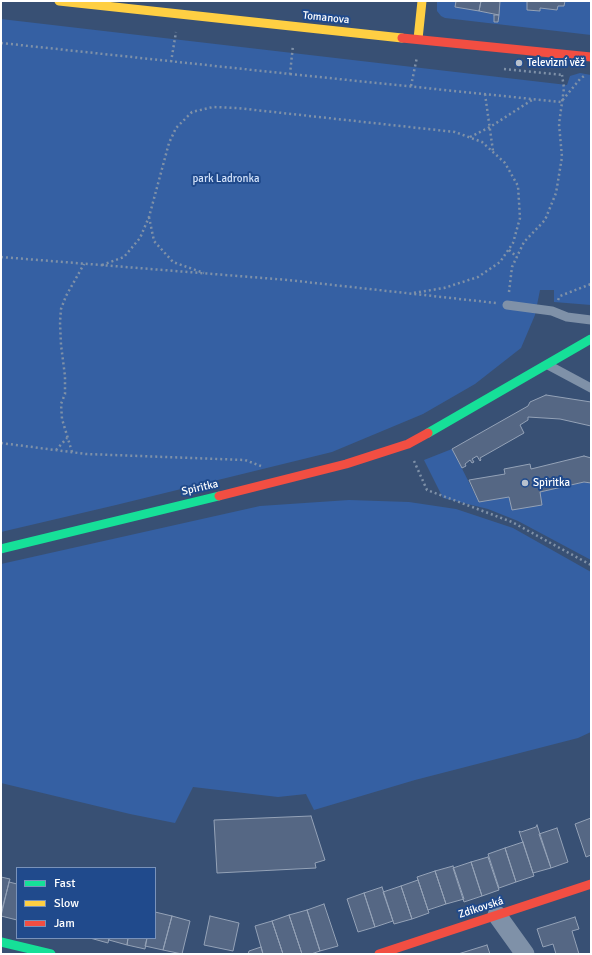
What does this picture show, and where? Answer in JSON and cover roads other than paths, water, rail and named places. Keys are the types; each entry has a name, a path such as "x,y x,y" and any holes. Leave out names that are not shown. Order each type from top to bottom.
{"street":[{"name":"Tomanova","path":"59,1 591,57"},
{"path":"418,39 422,1"},
{"name":"Spiritka","path":"1,548 285,480 346,464 408,444 578,345 591,339"},
{"name":"Zdíkovská","path":"387,953 591,884"},
{"path":"497,915 525,954"},
{"path":"1,942 51,954"}],"lane":[{"path":"507,304 552,311 567,317 591,320"},
{"path":"546,365 591,388"}],"place":[{"name":"Televizní věž","path":"519,63"},
{"name":"Spiritka","path":"525,483"}],"park label":[{"name":"park Ladronka","path":"226,179"}]}
